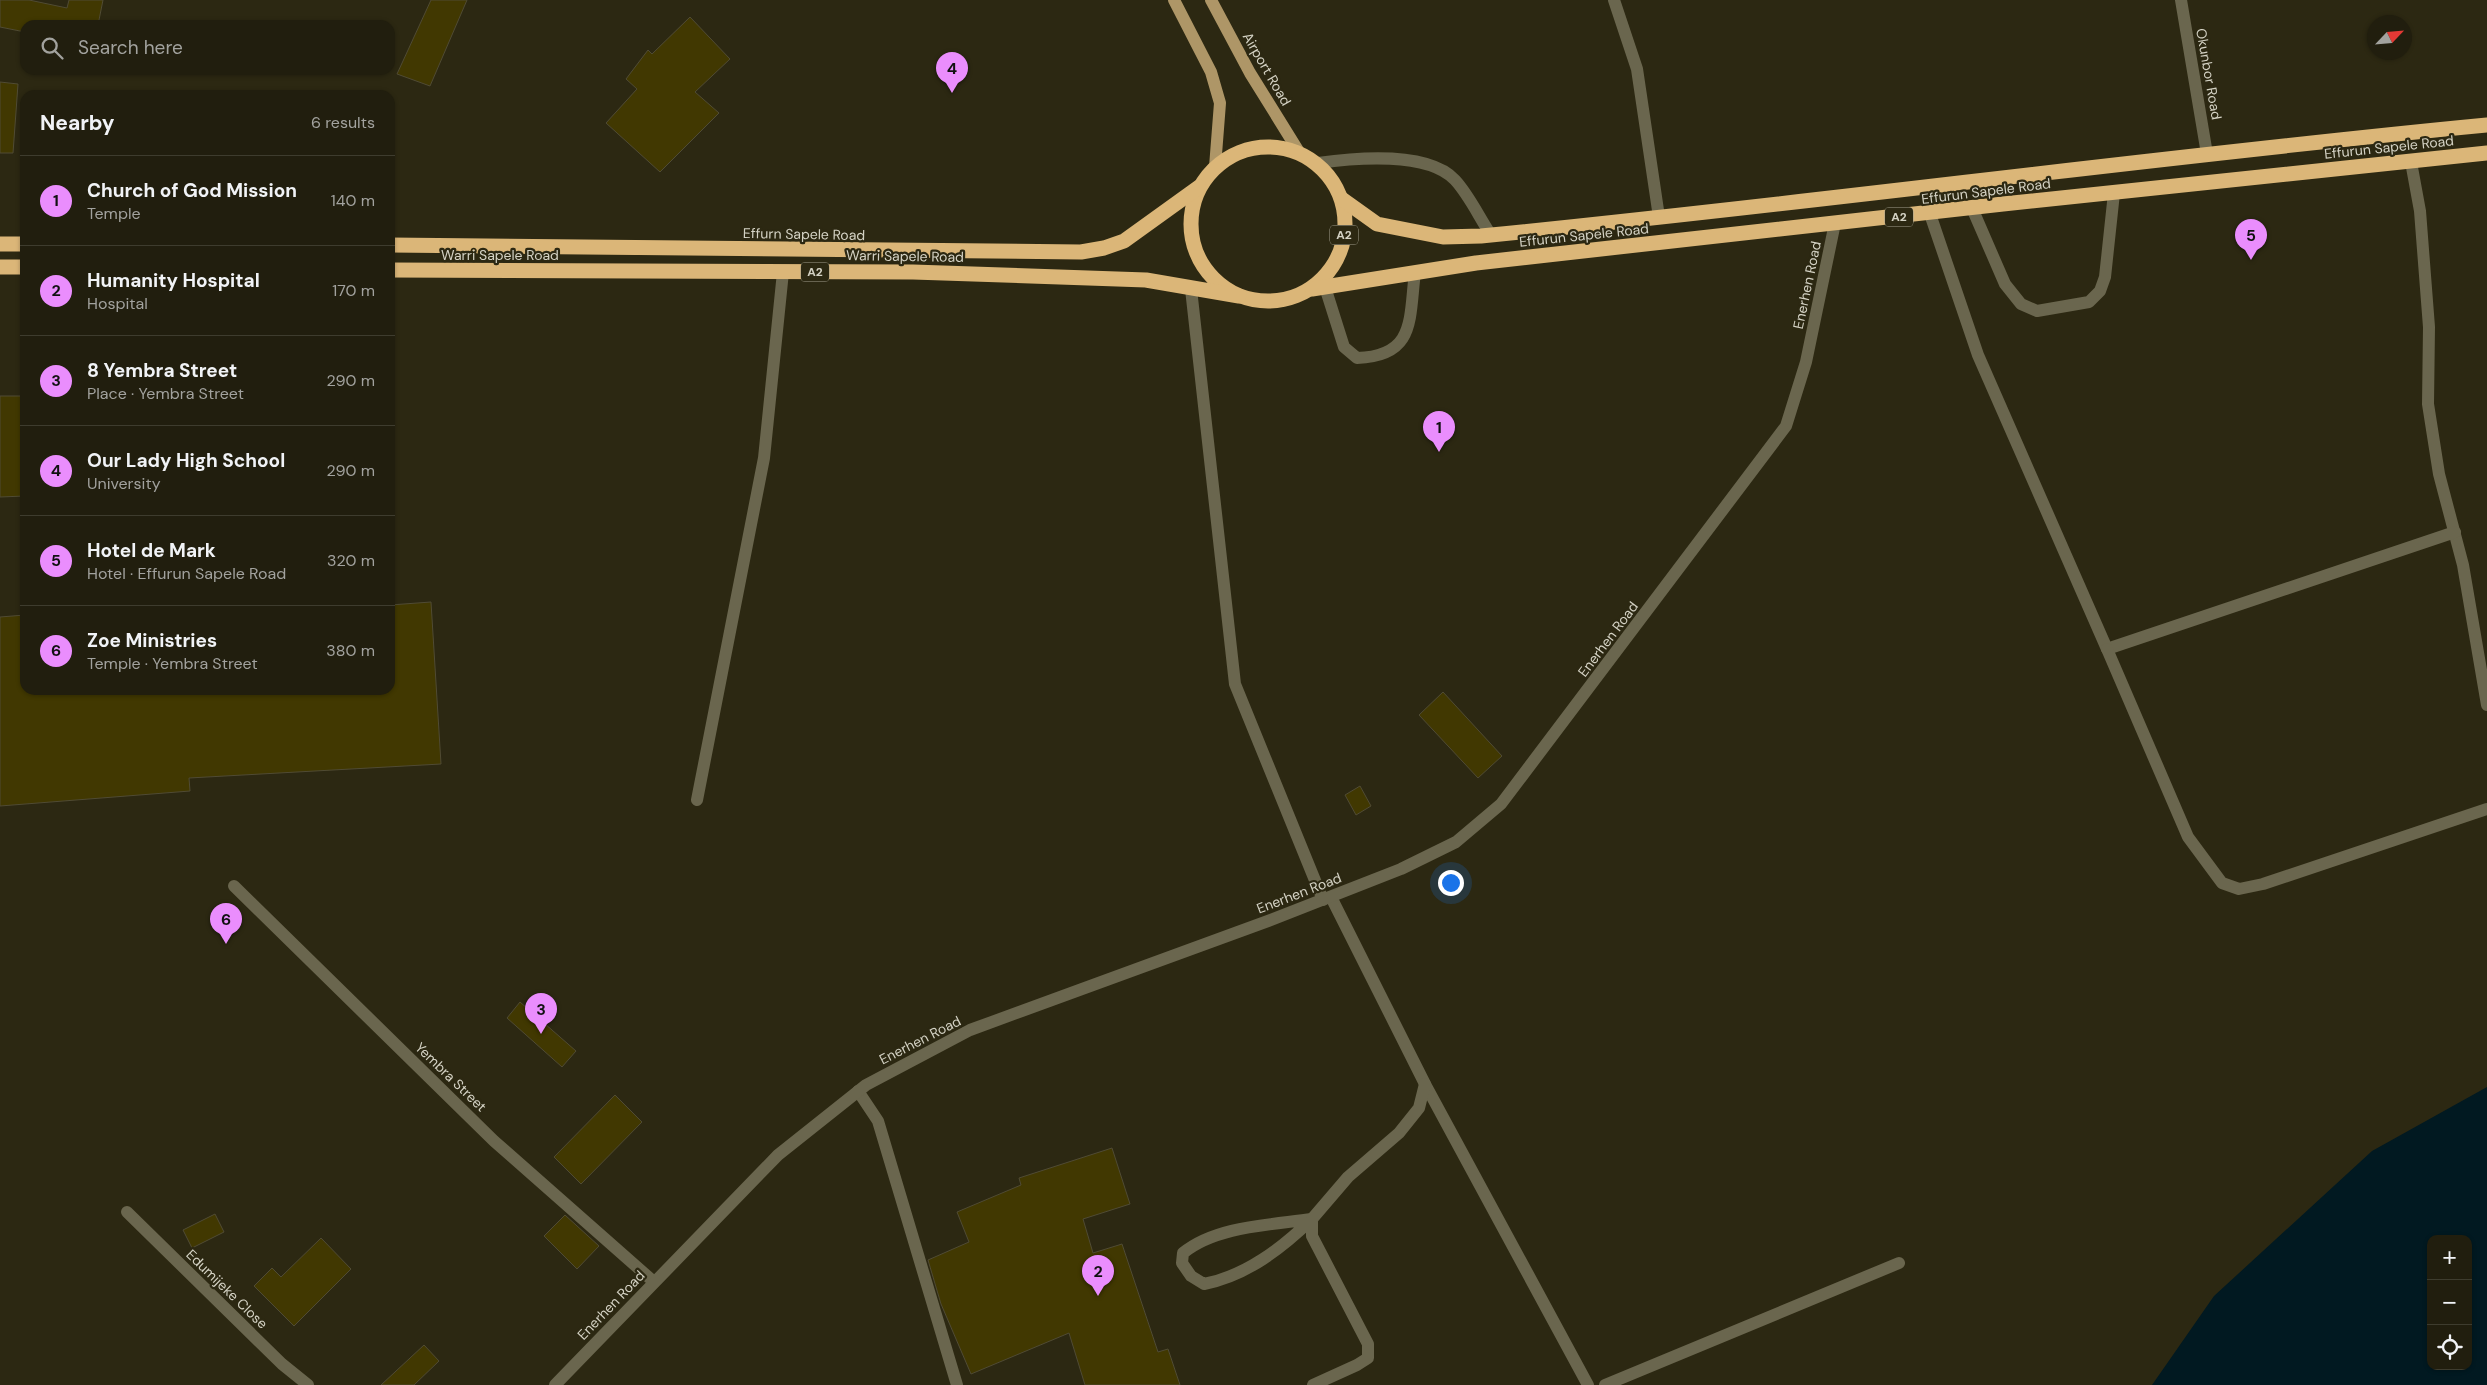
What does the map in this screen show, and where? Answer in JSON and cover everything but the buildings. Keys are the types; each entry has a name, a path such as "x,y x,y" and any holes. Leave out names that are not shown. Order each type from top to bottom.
{"highway":[{"name":"Effurun Sapele Road","path":"1342,199 1377,224 1410,232 1443,237 1491,235 1899,192 2207,154 2487,125"},
{"name":"A2","path":"1277,146 1299,152 1318,163 1332,180 1342,199 1346,224 1342,249 1330,272 1318,288 1288,299 1263,302 1238,296 1217,282 1200,262 1192,238 1191,212 1199,187 1215,166 1233,154 1255,147 1277,146"},
{"name":"Effurun Sapele Road","path":"1318,288 1476,263 1930,214 2114,192 2487,153"},
{"name":"Effurn Sapele Road","path":"395,245 1081,252 1104,248 1124,241 1199,187"},
{"path":"0,244 20,244"},
{"path":"0,267 20,268"},
{"name":"Warri Sapele Road","path":"395,270 913,272 1146,280 1238,296"}],"main road":[{"path":"1174,0 1211,72 1220,103 1215,166"},
{"name":"Airport Road","path":"1211,0 1250,73 1299,152"}],"street":[{"path":"1614,0 1637,69 1658,217"},
{"name":"Okunbor Road","path":"2181,0 2207,154"},
{"path":"1318,163 1355,158 1391,159 1433,166 1454,180 1491,235"},
{"path":"2410,162 2420,211 2429,327 2428,404 2439,474 2463,565 2487,705"},
{"path":"1972,208 2005,284 2021,304 2036,312 2089,302 2100,291 2105,277 2114,192"},
{"path":"1930,214 1978,355 2188,838 2222,883 2239,889 2263,884 2487,809"},
{"name":"Enerhen Road","path":"555,1385 778,1155 866,1085 970,1030 1401,869 1456,842 1500,804 1722,514 1786,426 1806,362 1835,223"},
{"path":"697,800 764,458 783,272"},
{"path":"1318,288 1344,347 1357,358 1374,357 1389,353 1404,336 1415,272"},
{"path":"1191,288 1235,684 1327,898 1588,1385"},
{"path":"2107,648 2455,532"},
{"name":"Yembra Street","path":"234,886 494,1140 654,1282"},
{"path":"1312,1219 1220,1233 1195,1243 1183,1253 1182,1263 1191,1276 1204,1284 1220,1281 1287,1244 1312,1219 1322,1204 1348,1177 1399,1133 1419,1108 1425,1084"},
{"path":"858,1091 878,1121 957,1385"},
{"name":"Edumijeke Close","path":"126,1212 282,1364 308,1385"},
{"path":"1312,1219 1312,1236 1368,1344 1368,1358 1313,1385"},
{"path":"1605,1385 1899,1263"}],"water":[{"path":"2487,1087 2487,1385 2152,1385 2214,1296 2372,1151"}],"place":[{"name":"Our Lady High School","path":"952,93"},
{"name":"Hotel de Mark","path":"2251,260"},
{"name":"Church of God Mission","path":"1439,452"},
{"name":"Zoe Ministries","path":"226,944"},
{"name":"8 Yembra Street","path":"541,1034"},
{"name":"Humanity Hospital","path":"1098,1296"}]}
